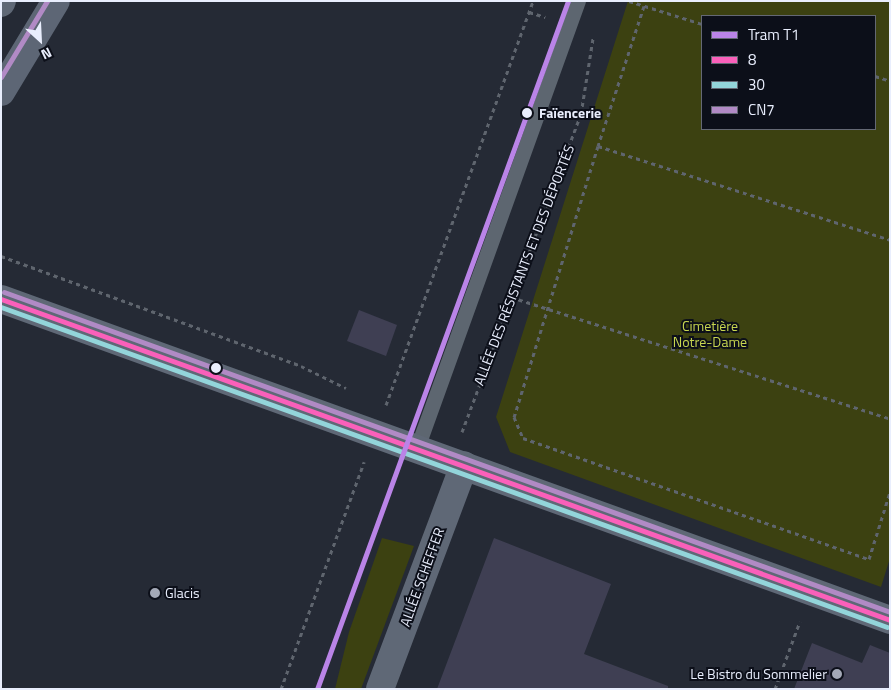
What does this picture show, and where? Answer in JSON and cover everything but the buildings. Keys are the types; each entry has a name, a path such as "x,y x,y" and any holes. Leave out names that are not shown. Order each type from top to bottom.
{"main road":[{"path":"1,92 56,1"},
{"path":"1,299 417,448 461,452 890,620"},
{"name":"ALLÉE SCHEFFER","path":"380,689 461,452"}],"lane":[{"path":"417,448 578,1"}],"path":[{"path":"385,407 533,1"},
{"path":"629,1 701,24"},
{"path":"644,6 598,146 514,417 523,438 869,559 890,492"},
{"name":"ALLÉE DES RÉSISTANTS ET DES DÉPORTÉS","path":"461,452 511,297 581,114 594,32"},
{"path":"876,76 890,81"},
{"path":"598,146 890,240"},
{"path":"1,256 301,366 351,391"},
{"path":"511,297 890,419"},
{"path":"376,403 392,411"},
{"path":"280,689 375,433"},
{"path":"775,689 801,618"}],"green space":[{"name":"Cimetière Notre-Dame","path":"628,1 890,1 890,558 881,587 510,452 496,417"},
{"path":"382,538 414,546 361,689 335,689 349,632"}],"tram line":[{"name":"T1","path":"317,689 568,1"}],"transit line":[{"name":"CN7","path":"1,77 47,1"},
{"name":"CN7","path":"4,292 890,612"},
{"name":"8","path":"1,299 890,620"},
{"name":"30","path":"1,307 887,627"}],"place":[{"name":"Faïencerie","path":"527,113"},
{"name":"Glacis","path":"155,593"},
{"name":"Le Bistro du Sommelier","path":"837,674"}]}
